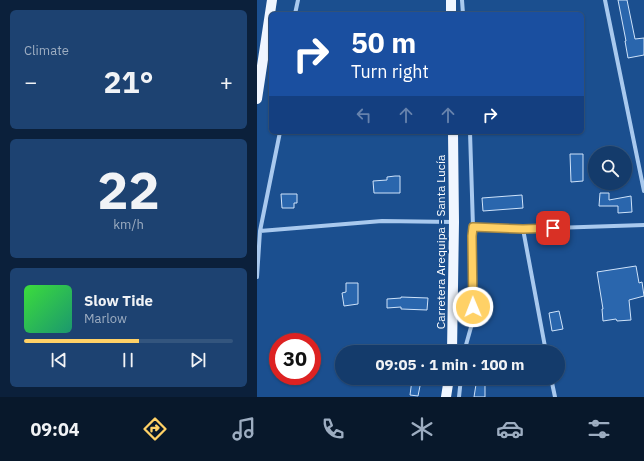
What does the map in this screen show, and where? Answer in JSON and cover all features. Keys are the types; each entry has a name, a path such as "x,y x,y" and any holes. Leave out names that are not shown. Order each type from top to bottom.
{"main road":[{"path":"270,12 272,0"},
{"path":"451,0 451,12"},
{"path":"257,99 269,20"},
{"name":"Carretera Arequipa - Santa Lucía","path":"452,345 454,222 453,134"},
{"path":"446,397 448,385"}],"street":[{"path":"295,12 298,0"},
{"path":"462,0 463,12"},
{"path":"605,0 644,191"},
{"path":"257,276 260,231 280,134"},
{"path":"466,345 473,320 473,227 469,134"},
{"path":"260,231 383,221 454,222"},
{"path":"473,227 523,229 644,225"},
{"path":"523,229 545,345"},
{"path":"450,385 453,397"},
{"path":"459,397 460,385"},
{"path":"552,385 555,397"}],"building":[{"path":"618,0 627,0 635,39 644,38 644,55 628,58"},
{"path":"570,154 583,154 583,181 571,182"},
{"path":"400,176 400,193 374,193 373,181 387,180 387,177"},
{"path":"600,193 609,193 609,200 631,196 632,212 618,213 618,206 599,206"},
{"path":"281,194 297,194 297,203 294,203 294,208 282,208"},
{"path":"522,195 523,208 483,211 482,198"},
{"path":"636,266 639,283 642,282 644,296 629,300 631,320 617,321 616,319 603,321 603,309 597,272"},
{"path":"346,283 358,283 358,304 344,306 342,293 346,292"},
{"path":"401,297 428,298 427,310 401,309 401,307 387,308 387,299"},
{"path":"559,311 563,329 552,331 549,313"},
{"path":"411,385 420,385 418,396 410,395"},
{"path":"476,385 485,385 485,397 474,397"}],"route":[{"path":"473,307 473,227 523,229 553,228"}]}
